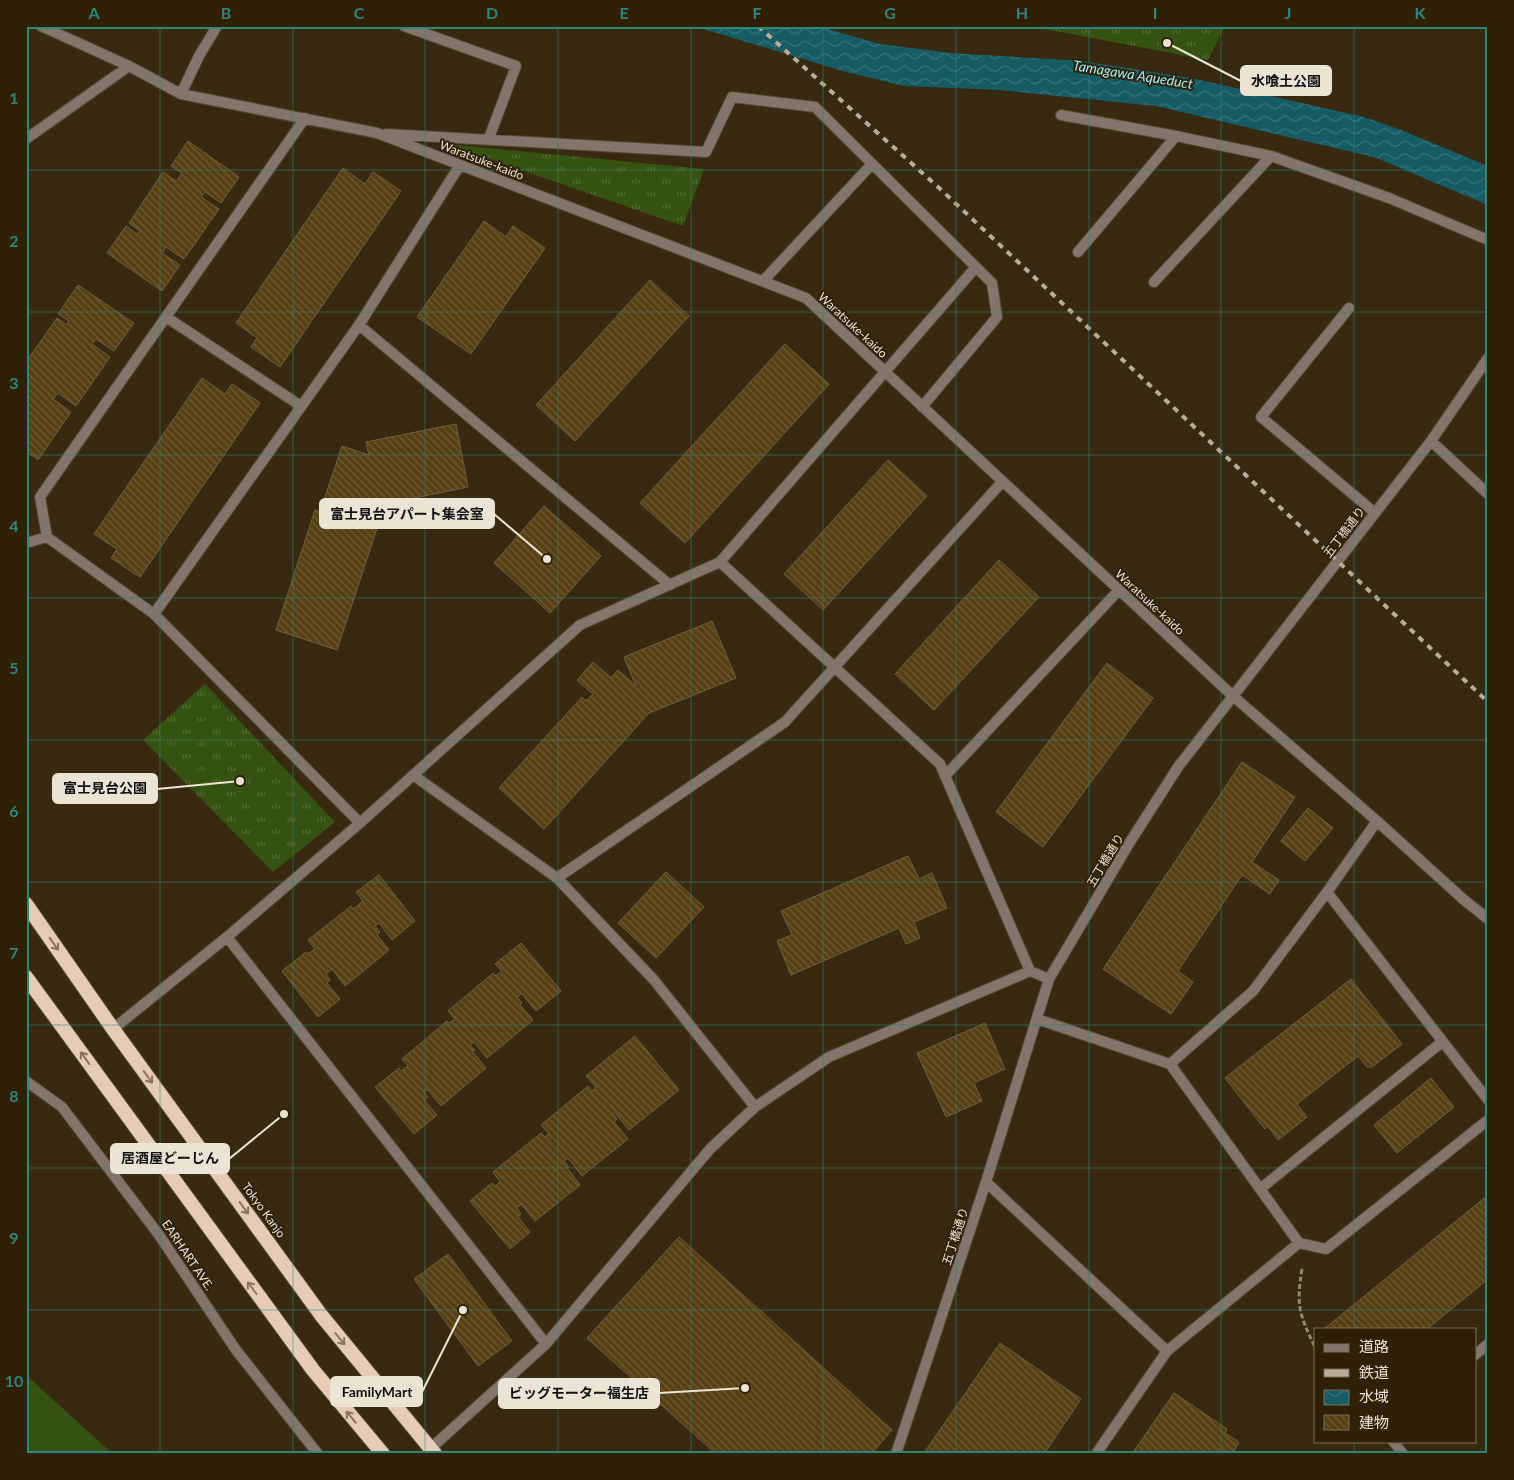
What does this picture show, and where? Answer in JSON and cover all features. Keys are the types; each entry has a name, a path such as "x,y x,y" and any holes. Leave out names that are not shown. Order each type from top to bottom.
{"highway":[{"name":"Tokyo Kanjo","path":"26,904 113,1029 321,1315 432,1451"},
{"path":"26,976 313,1370 383,1454"}],"street":[{"path":"181,94 199,56 217,26"},
{"path":"404,26 516,66 489,138"},
{"name":"Waratsuke-kaido","path":"43,27 129,66 181,94 377,133 806,298 1234,697 1377,821 1463,899 1488,918"},
{"path":"26,139 129,66"},
{"path":"377,133 706,152 732,97 815,107 992,283 998,316 922,407"},
{"path":"1061,116 1176,136 1271,156 1389,198 1488,240"},
{"path":"305,118 40,496 47,537 154,614 360,823"},
{"path":"1078,252 1176,136"},
{"path":"1154,282 1271,156"},
{"path":"763,282 872,164"},
{"path":"154,614 359,325 460,165"},
{"path":"113,1029 227,937 360,823 580,625 720,562 976,267"},
{"path":"1349,308 1261,417 1374,512"},
{"path":"166,317 302,406"},
{"path":"359,325 670,585"},
{"name":"五丁橋通り","path":"896,1454 986,1182 1049,979 1130,842 1178,767 1234,697 1374,512 1431,441 1488,358"},
{"path":"1431,441 1488,494"},
{"path":"557,878 785,722 1002,482"},
{"path":"26,544 47,537"},
{"path":"720,562 940,764 1030,971 1049,979"},
{"path":"945,776 1118,590"},
{"path":"414,775 557,878 654,980 755,1107"},
{"path":"1170,1064 1252,991 1327,892 1377,821"},
{"path":"1327,892 1488,1100"},
{"path":"227,937 546,1344"},
{"path":"432,1451 546,1344 710,1149 755,1107 829,1057 1030,971"},
{"path":"1037,1019 1170,1064 1299,1244 1326,1249 1488,1120"},
{"path":"1260,1189 1442,1042"},
{"name":"EARHART AVE.","path":"26,1081 62,1107 159,1235 236,1350 318,1454"},
{"path":"986,1182 1167,1351"},
{"path":"1096,1454 1167,1351 1299,1244"},
{"path":"1476,1353 1488,1344"},
{"path":"1394,1442 1403,1454"}],"path":[{"path":"1299,1244 1304,1260 1298,1292 1302,1319 1314,1345"}],"green space":[{"path":"1029,26 1225,26 1208,60"},
{"path":"446,144 704,169 683,226"},
{"path":"205,684 335,822 273,872 143,740"},
{"path":"26,1375 113,1454 26,1454"}],"water":[{"name":"Tamagawa Aqueduct","path":"694,26 817,26 880,44 951,53 1081,61 1191,78 1364,117 1401,130 1488,166 1488,205 1374,157 1156,106 1000,90 905,86 846,72"}],"building":[{"path":"188,141 239,177 221,203 205,192 201,197 219,209 184,259 166,247 162,253 180,265 162,291 107,253 126,226 137,234 140,231 129,223 163,172 176,181 182,173 171,166"},
{"path":"343,168 365,184 373,172 401,191 280,367 251,347 257,338 236,323"},
{"path":"484,221 506,237 513,226 545,248 471,354 417,317"},
{"path":"650,280 689,316 575,441 536,405"},
{"path":"78,285 134,323 114,351 96,339 92,344 110,357 76,406 58,393 53,399 71,412 38,460 26,451 26,379 29,380 31,377 26,373 26,362 57,318 67,325 69,321 58,314"},
{"path":"785,344 829,384 685,543 640,503"},
{"path":"202,378 225,394 232,384 260,403 140,577 111,558 117,549 94,534"},
{"path":"456,424 468,487 385,504 337,650 276,630 315,510 320,512 342,446 369,455 366,442"},
{"path":"888,460 927,496 823,610 784,574"},
{"path":"544,506 601,556 550,613 494,563"},
{"path":"999,560 1039,597 934,710 895,674"},
{"path":"712,621 736,678 649,713 544,829 499,788 582,697 586,701 593,694 577,680 593,662 611,678 618,670 636,686 624,657"},
{"path":"1107,663 1153,698 1043,847 996,812"},
{"path":"1242,762 1295,797 1252,862 1279,880 1270,894 1242,875 1178,971 1193,982 1171,1014 1103,969"},
{"path":"1308,808 1333,828 1305,861 1281,841"},
{"path":"908,856 919,879 932,873 947,908 914,922 920,938 906,944 899,928 791,975 777,941 792,935 781,911"},
{"path":"666,872 704,907 656,958 618,923"},
{"path":"379,875 415,921 392,940 379,923 375,926 380,932 377,935 389,950 345,986 332,969 326,974 330,980 327,983 340,999 318,1017 282,971 306,952 307,954 315,949 308,940 351,906 353,909 363,901 356,892"},
{"path":"521,943 561,991 536,1011 522,994 517,997 522,1003 520,1005 533,1020 487,1058 474,1042 470,1045 475,1050 472,1051 486,1068 441,1106 427,1089 424,1092 428,1097 424,1100 437,1115 414,1134 375,1087 399,1068 401,1071 408,1066 402,1059 447,1021 449,1023 455,1019 448,1011 493,973 495,976 502,971 495,964"},
{"path":"1351,979 1402,1044 1372,1067 1367,1067 1358,1056 1297,1104 1307,1117 1278,1140 1268,1126 1265,1129 1225,1078"},
{"path":"985,1023 1005,1069 974,1083 982,1101 946,1117 917,1053"},
{"path":"635,1036 679,1090 629,1130 615,1113 613,1114 617,1119 614,1122 628,1139 582,1176 568,1158 564,1161 580,1185 535,1221 521,1204 517,1208 521,1214 518,1217 530,1232 510,1249 470,1201 492,1183 495,1186 500,1182 493,1172 541,1133 545,1137 549,1134 541,1125 588,1086 592,1091 596,1087 586,1076"},
{"path":"1431,1078 1454,1107 1397,1153 1374,1125"},
{"path":"1488,1195 1488,1279 1428,1328 1325,1328"},
{"path":"679,1237 892,1430 871,1454 716,1454 587,1338"},
{"path":"448,1254 512,1341 478,1366 414,1279"},
{"path":"1000,1343 1081,1399 1044,1454 932,1454 926,1450"},
{"path":"1174,1393 1227,1429 1225,1433 1239,1442 1232,1454 1132,1454"}],"railway":[{"path":"758,26 937,186 1488,702"}],"place":[{"name":"水喰土公園","path":"1167,43"},
{"name":"富士見台アパート集会室","path":"547,559"},
{"name":"富士見台公園","path":"240,781"},
{"name":"居酒屋どーじん","path":"284,1114"},
{"name":"FamilyMart","path":"463,1310"},
{"name":"ビッグモーター福生店","path":"745,1388"}]}
